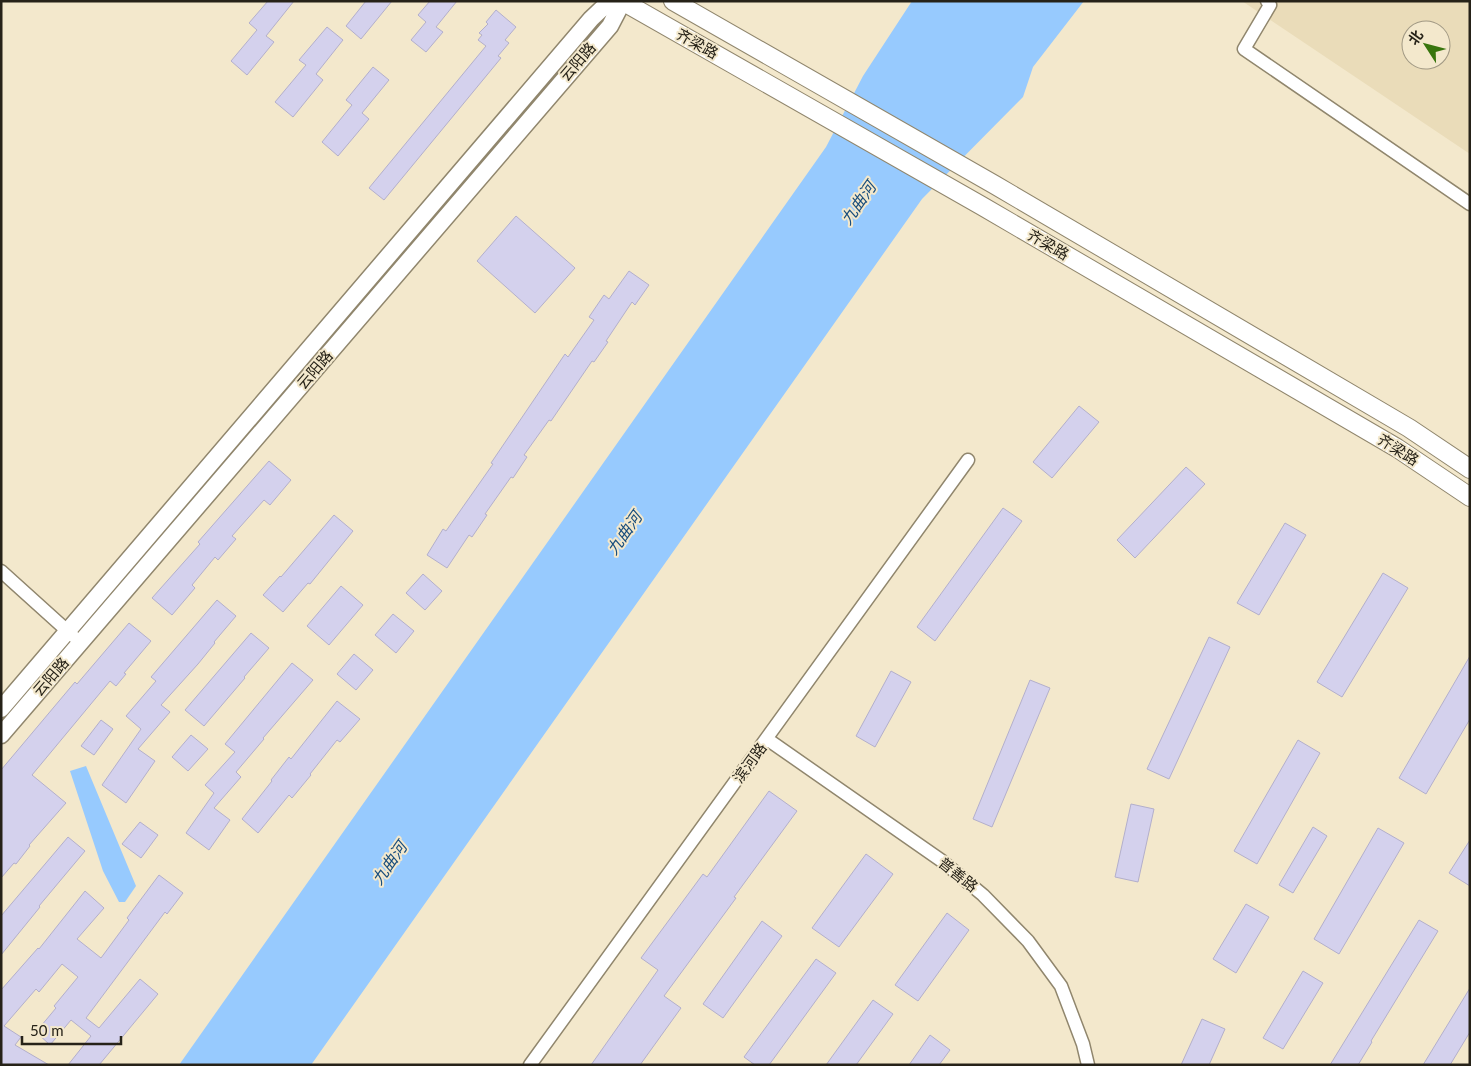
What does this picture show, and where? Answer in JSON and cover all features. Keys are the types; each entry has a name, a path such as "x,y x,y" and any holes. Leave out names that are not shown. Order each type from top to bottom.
{"main road":[{"name":"齐梁路","path":"622,1 982,206 1397,448 1470,497"},
{"name":"齐梁路","path":"673,1 995,185 1410,428 1470,469"}],"street":[{"name":"云阳路","path":"1,708 591,19 610,1"},
{"name":"云阳路","path":"1,735 610,26 622,1"},
{"path":"1267,1 1270,5 1244,49 1470,204"},
{"name":"滨河路","path":"530,1065 968,460"},
{"path":"1,571 80,643"},
{"name":"普善路","path":"767,739 942,862 983,895 1028,941 1061,986 1083,1044 1088,1065"}],"shaded area":[{"path":"1242,1 1470,1 1470,154"}],"water":[{"name":"九曲河","path":"912,1 1084,1 1033,67 1023,97 922,199 311,1065 179,1065 826,147 863,76"},
{"path":"86,766 136,886 125,902 119,902 103,871 70,771"}],"building":[{"path":"268,1 294,1 266,36 274,42 247,75 231,61 257,30 249,23"},
{"path":"366,1 392,1 361,39 346,26"},
{"path":"430,1 457,1 436,27 443,32 426,52 411,40 426,22 418,15"},
{"path":"496,10 516,27 505,40 509,43 498,56 501,58 384,200 369,188 486,46 478,40 482,35 479,33 488,24 486,22"},
{"path":"327,27 343,40 316,74 323,80 293,117 275,102 306,65 299,60"},
{"path":"373,67 389,80 362,113 369,119 338,156 322,142 352,105 346,100"},
{"path":"516,216 575,268 535,313 477,261"},
{"path":"629,271 649,285 635,305 632,302 594,362 592,361 551,421 549,420 524,455 527,457 485,514 487,515 472,537 469,535 447,568 427,555 443,529 446,531 493,464 491,463 565,354 568,357 594,320 589,317 604,295 609,299"},
{"path":"1079,406 1099,422 1052,478 1033,462"},
{"path":"269,461 291,480 270,505 264,500 232,536 236,539 218,560 215,557 192,585 195,588 172,615 152,598"},
{"path":"1186,467 1205,484 1135,558 1117,540"},
{"path":"1003,508 1022,521 935,641 917,627"},
{"path":"334,515 353,531 310,584 308,583 283,612 263,595 281,577"},
{"path":"1285,523 1306,535 1259,615 1237,603"},
{"path":"1383,573 1408,588 1342,697 1317,682"},
{"path":"423,574 442,591 425,610 406,593"},
{"path":"341,586 363,605 329,645 307,626"},
{"path":"217,600 236,616 198,664 161,705 170,712 138,749 155,761 126,803 102,785 141,729 126,716 156,681 151,677"},
{"path":"393,614 414,631 396,653 375,635"},
{"path":"129,623 151,641 124,673 126,674 116,686 110,681 32,775 66,803 29,845 16,864 14,863 1,878 1,770 75,682 77,684"},
{"path":"251,633 269,648 204,726 185,710"},
{"path":"1209,637 1230,647 1169,779 1147,769"},
{"path":"354,654 373,670 356,690 337,674"},
{"path":"1470,656 1470,719 1426,794 1399,778"},
{"path":"292,663 313,680 236,772 241,777 214,808 230,820 209,850 186,833 214,793 205,785 235,752 225,744"},
{"path":"891,671 911,682 875,747 856,736"},
{"path":"1030,680 1050,688 992,827 973,819"},
{"path":"337,701 360,719 340,742 337,740 292,798 289,795 258,833 242,819 289,757 291,759"},
{"path":"101,720 113,729 94,755 81,746"},
{"path":"191,735 208,749 188,771 172,757"},
{"path":"1298,740 1320,753 1257,864 1234,851"},
{"path":"769,791 797,811 664,996 681,1008 640,1065 591,1065 658,970 641,958 703,874 707,877"},
{"path":"1131,804 1154,809 1138,882 1115,877"},
{"path":"140,822 158,835 141,858 122,844"},
{"path":"1313,827 1327,836 1293,893 1279,885"},
{"path":"1378,828 1404,843 1339,954 1314,939"},
{"path":"68,837 85,851 1,955 1,916"},
{"path":"1470,840 1470,886 1449,873"},
{"path":"866,854 893,874 839,947 812,928"},
{"path":"159,875 183,893 167,914 165,912 86,1018 99,1028 140,979 158,994 99,1065 68,1065 91,1036 71,1020 50,1045 36,1032 78,977 62,964 39,992 36,989 4,1026 21,1037 15,1045 49,1065 1,1065 1,990 39,949 85,891 104,908 77,939 101,958 129,920 127,918"},
{"path":"1246,904 1269,917 1236,973 1213,959"},
{"path":"947,913 969,930 918,1001 895,985"},
{"path":"1419,920 1438,931 1358,1065 1330,1065"},
{"path":"762,921 782,936 723,1018 703,1004"},
{"path":"816,959 836,973 769,1065 755,1065 744,1057"},
{"path":"1303,971 1323,983 1283,1049 1263,1038"},
{"path":"1470,988 1470,1032 1450,1065 1423,1065"},
{"path":"873,1000 893,1014 856,1065 826,1065"},
{"path":"1202,1019 1225,1029 1209,1065 1181,1065"},
{"path":"930,1035 950,1050 939,1065 909,1065"}]}
